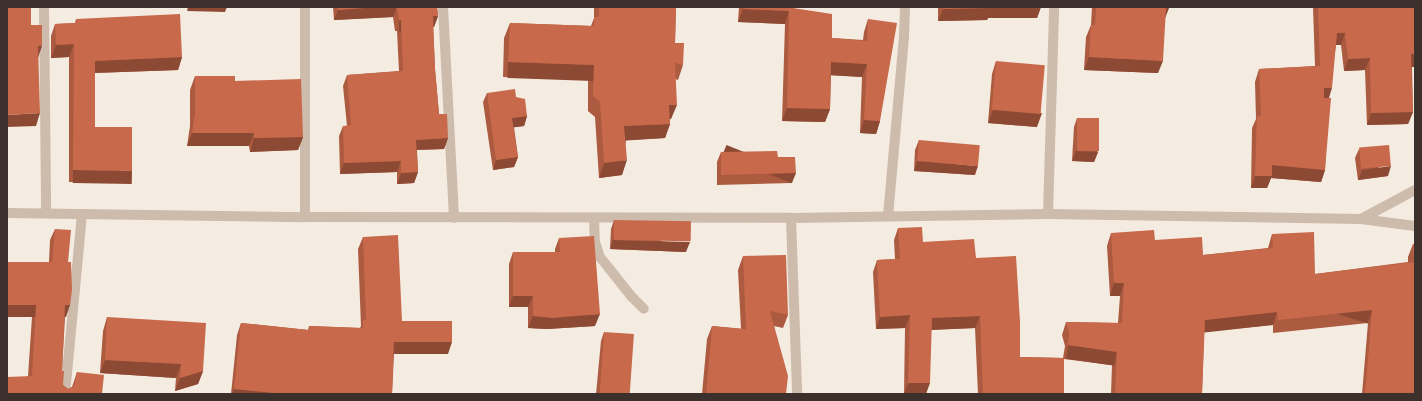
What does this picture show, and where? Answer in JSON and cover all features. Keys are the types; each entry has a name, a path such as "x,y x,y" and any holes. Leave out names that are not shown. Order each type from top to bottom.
{"street":[{"path":"44,7 46,213"},
{"path":"305,217 306,7"},
{"path":"443,7 454,218"},
{"path":"888,216 905,7"},
{"path":"1048,214 1054,7"},
{"path":"1361,219 1415,190"},
{"path":"7,214 46,213 82,215 454,218 791,218 1048,214 1361,219 1415,226"},
{"path":"65,394 82,215"},
{"path":"594,218 595,242 600,257 631,296 644,308"},
{"path":"791,218 797,394"}],"building":[{"path":"7,7 31,7 31,25 42,25 42,46 38,46 40,113 7,115"},
{"path":"337,7 377,7 338,10"},
{"path":"397,7 437,7 438,16 433,16 435,69 439,114 447,114 448,138 416,140 418,172 401,173 401,161 344,163 343,126 351,125 347,75 403,71 401,20 399,20"},
{"path":"599,7 676,7 675,43 684,43 683,65 675,63 677,105 669,105 670,124 624,126 627,160 604,163 600,102 593,96 594,65 508,62 510,23 594,26 594,17 599,17"},
{"path":"743,7 793,7 832,14 832,38 867,41 868,19 897,23 880,121 864,120 867,64 831,62 830,109 787,108 789,11 743,9"},
{"path":"943,7 991,7 991,8 943,9"},
{"path":"1096,7 1169,7 1166,8 1163,61 1089,57 1091,25 1095,25"},
{"path":"1318,7 1415,7 1415,54 1411,54 1413,112 1371,113 1370,58 1348,59 1345,33 1337,33 1332,88 1324,88 1324,98 1331,98 1325,170 1272,165 1272,176 1255,176 1257,116 1261,116 1259,69 1320,66"},
{"path":"180,14 182,57 95,61 95,127 132,127 132,171 73,170 74,44 56,45 55,24 76,23 76,19"},
{"path":"996,61 1045,65 1041,114 992,110"},
{"path":"195,76 235,76 235,81 301,79 303,137 254,138 254,133 192,133 195,113"},
{"path":"515,89 516,97 525,99 527,116 512,118 518,157 496,160 487,93"},
{"path":"1077,118 1099,118 1099,151 1077,151"},
{"path":"919,140 980,145 978,166 917,161"},
{"path":"1389,145 1391,166 1361,169 1359,148"},
{"path":"777,151 778,157 795,157 796,173 721,175 721,152"},
{"path":"614,220 691,221 691,241 614,240"},
{"path":"922,227 923,242 974,239 976,258 1016,256 1020,322 1020,357 1064,358 1064,394 983,394 980,316 932,318 930,383 908,383 910,315 880,317 877,260 900,259 898,228"},
{"path":"55,229 71,230 68,262 71,262 72,290 70,305 65,305 62,371 64,371 63,385 68,389 74,386 77,372 104,375 102,394 7,394 7,377 32,376 36,305 7,305 7,262 52,262"},
{"path":"1154,230 1155,240 1202,237 1203,255 1273,248 1272,234 1314,232 1315,274 1414,262 1413,244 1415,244 1415,394 1365,394 1372,310 1278,320 1277,312 1205,320 1202,394 1115,394 1117,352 1068,345 1069,333 1066,322 1122,323 1124,283 1114,283 1111,233"},
{"path":"398,235 402,321 452,321 452,342 394,342 392,394 285,394 234,389 241,323 309,330 309,326 363,328 363,320 366,320 363,237"},
{"path":"594,236 600,314 552,318 533,316 533,296 513,296 513,252 560,252 559,238"},
{"path":"786,255 788,315 770,311 788,376 786,394 706,394 712,326 746,329 743,256"},
{"path":"107,317 206,323 203,371 180,378 181,364 105,360"},
{"path":"604,332 634,334 630,394 600,394"}]}
